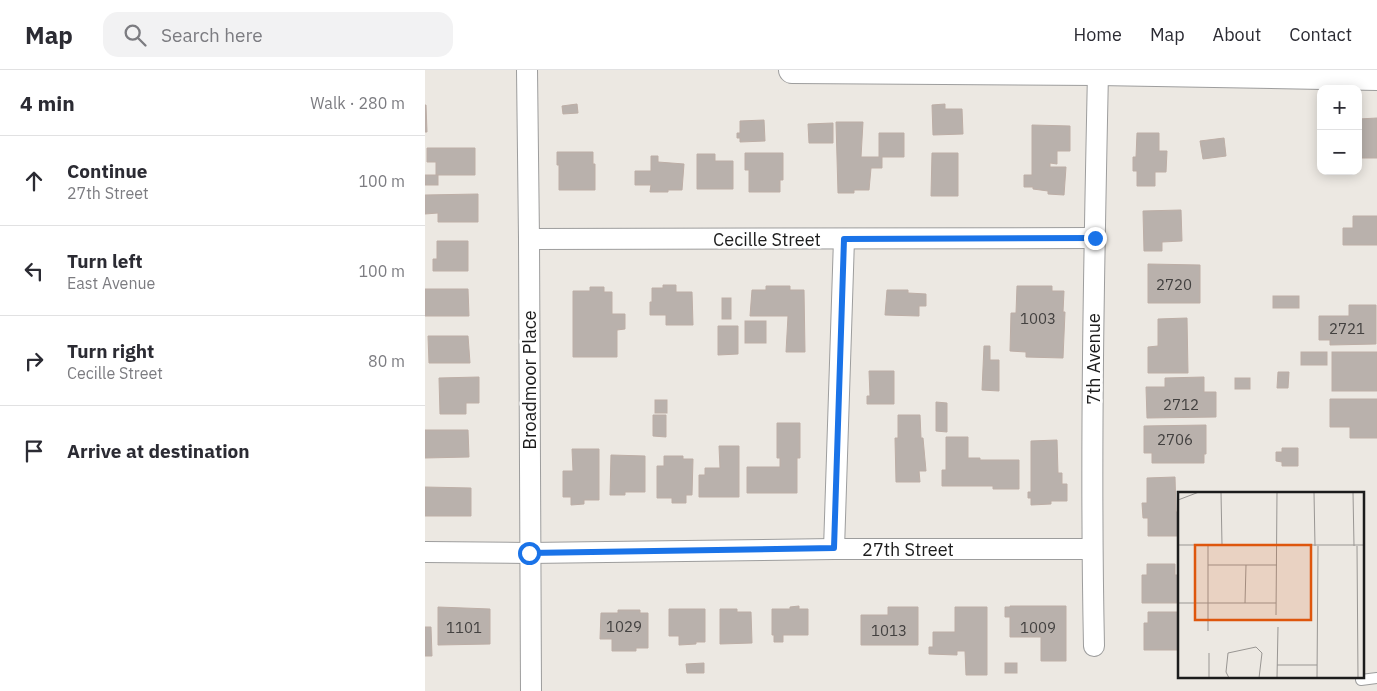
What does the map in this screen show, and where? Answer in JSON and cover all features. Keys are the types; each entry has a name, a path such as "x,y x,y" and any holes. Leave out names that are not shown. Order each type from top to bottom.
{"street":[{"name":"Broadmoor Place","path":"527,70 531,691"},
{"path":"792,70 1098,71 1377,77"},
{"name":"7th Avenue","path":"1094,646 1092,549 1098,71"},
{"name":"Cecille Street","path":"529,239 1095,238"},
{"path":"834,548 844,239"},
{"name":"27th Street","path":"425,552 529,553 834,548 1092,549"}],"lane":[{"path":"1361,680 1377,678"}],"building":[{"path":"577,104 578,113 563,114 562,106"},
{"path":"945,104 945,109 962,109 963,134 933,135 932,105"},
{"path":"426,105 427,132 425,132"},
{"path":"1377,118 1377,158 1362,158 1362,119"},
{"path":"764,120 765,141 740,142 740,138 737,138 737,133 740,133 740,121"},
{"path":"836,122 863,122 861,157 879,157 879,133 904,133 904,157 882,157 882,168 871,168 869,190 854,190 854,193 838,193"},
{"path":"833,123 833,143 809,143 808,124"},
{"path":"1032,125 1070,126 1070,151 1057,151 1057,164 1050,163 1050,167 1066,167 1064,195 1048,194 1048,191 1024,187 1024,175 1032,175"},
{"path":"1137,133 1159,133 1159,151 1167,151 1166,172 1155,172 1155,186 1137,186 1137,171 1133,171 1133,157 1136,157"},
{"path":"1224,138 1226,156 1203,159 1200,141"},
{"path":"427,148 475,148 475,175 436,175 436,162 427,162"},
{"path":"557,152 593,152 595,190 559,190"},
{"path":"745,153 783,153 783,180 780,180 780,192 749,192 749,170 745,170"},
{"path":"932,153 958,153 958,196 931,196"},
{"path":"697,154 715,154 715,161 733,161 733,189 697,189"},
{"path":"651,156 658,156 658,162 684,164 682,190 650,192 651,185 635,185 635,171 651,171"},
{"path":"425,175 438,175 438,185 425,185"},
{"path":"478,194 478,222 438,222 438,213 425,214 425,195"},
{"path":"1181,210 1182,241 1162,242 1162,251 1144,251 1143,211"},
{"path":"1353,216 1377,216 1377,245 1343,245 1343,228 1353,228"},
{"path":"437,241 468,241 468,271 433,271 433,259 437,259"},
{"path":"1148,264 1200,265 1200,303 1148,303"},
{"path":"663,285 676,285 676,292 692,292 693,325 666,325 666,315 650,315 652,288 663,288"},
{"path":"766,286 790,286 790,290 804,290 805,352 786,352 788,316 750,316 752,290 766,290"},
{"path":"1017,286 1052,286 1052,291 1064,291 1063,358 1026,357 1026,352 1010,351 1011,313 1016,313"},
{"path":"590,287 604,287 604,292 612,292 612,314 625,314 625,329 617,330 617,357 573,357 573,291 590,291"},
{"path":"425,289 468,289 469,316 425,316"},
{"path":"887,290 908,290 908,293 926,294 926,306 919,306 919,316 885,315"},
{"path":"1273,296 1299,296 1299,308 1273,308"},
{"path":"722,298 731,298 731,319 722,319"},
{"path":"1349,305 1376,305 1376,344 1330,345 1330,340 1319,340 1319,316 1349,316"},
{"path":"1187,318 1188,373 1148,373 1148,347 1158,346 1158,319"},
{"path":"745,321 766,321 766,343 745,343"},
{"path":"718,326 738,326 738,354 718,355"},
{"path":"428,336 468,336 470,363 429,363"},
{"path":"984,346 990,346 990,360 999,360 999,391 982,390"},
{"path":"1301,352 1327,352 1327,365 1301,365"},
{"path":"1332,352 1377,352 1377,391 1332,391"},
{"path":"869,371 894,371 894,404 867,404 867,396 870,396"},
{"path":"1278,372 1289,372 1288,388 1277,388"},
{"path":"479,377 479,403 466,403 466,414 440,414 439,378"},
{"path":"1204,377 1204,392 1216,392 1216,417 1147,418 1146,387 1165,387 1165,378"},
{"path":"1235,378 1250,378 1250,389 1235,389"},
{"path":"1330,399 1377,399 1377,438 1350,438 1350,427 1330,427"},
{"path":"655,400 667,400 667,413 655,413"},
{"path":"936,402 947,403 947,432 936,431"},
{"path":"653,415 666,415 666,437 653,436"},
{"path":"898,415 920,415 926,471 919,471 920,482 896,482 895,438 898,438"},
{"path":"777,423 800,423 797,493 747,493 747,467 780,467 780,458 777,458"},
{"path":"1206,425 1206,454 1204,454 1204,463 1152,463 1152,453 1144,453 1144,426"},
{"path":"425,430 468,430 469,457 425,458"},
{"path":"946,437 968,437 968,458 980,458 980,460 1019,460 1019,489 993,489 993,486 942,486 942,470 946,470"},
{"path":"1057,440 1058,473 1062,473 1062,484 1067,484 1067,501 1051,501 1051,504 1031,505 1031,498 1028,498 1028,492 1031,492 1031,441"},
{"path":"719,446 739,446 739,497 699,497 699,475 705,475 705,468 720,468"},
{"path":"1282,448 1298,448 1298,466 1282,466 1282,462 1276,461 1276,452 1282,452"},
{"path":"572,449 599,449 599,500 584,500 584,504 571,505 571,497 563,497 563,471 573,471"},
{"path":"611,455 645,456 645,492 625,492 625,495 610,495"},
{"path":"664,456 683,456 683,459 693,459 692,495 686,495 686,503 672,503 672,498 657,498 657,466 664,466"},
{"path":"1175,477 1178,536 1148,536 1148,518 1143,518 1142,503 1147,503 1147,478"},
{"path":"425,487 471,488 471,516 425,516"},
{"path":"1147,564 1175,564 1175,575 1178,575 1178,603 1142,603 1142,575 1147,575"},
{"path":"799,606 799,609 808,609 808,635 783,635 783,642 774,642 774,635 772,635 772,609 790,609 790,607"},
{"path":"1066,606 1066,661 1041,661 1041,637 1010,637 1010,617 1005,617 1005,607"},
{"path":"438,607 490,609 490,644 438,645"},
{"path":"888,607 918,607 918,645 861,645 861,615 888,615"},
{"path":"955,607 987,607 987,675 966,675 965,651 957,651 957,655 929,654 929,647 933,647 933,632 955,632"},
{"path":"669,609 705,609 705,642 679,645 679,636 669,636"},
{"path":"720,609 737,609 737,612 751,612 752,643 720,644"},
{"path":"618,610 640,610 640,613 648,613 648,648 636,648 636,651 612,651 612,639 600,639 601,613 618,613"},
{"path":"1148,612 1178,612 1178,650 1144,650 1144,623 1148,623"},
{"path":"425,627 431,627 432,656 425,656"},
{"path":"704,663 704,673 687,673 686,664"},
{"path":"1005,663 1017,663 1017,673 1005,673"}],"route":[{"path":"529,553 834,548 844,239 1095,238"}]}
